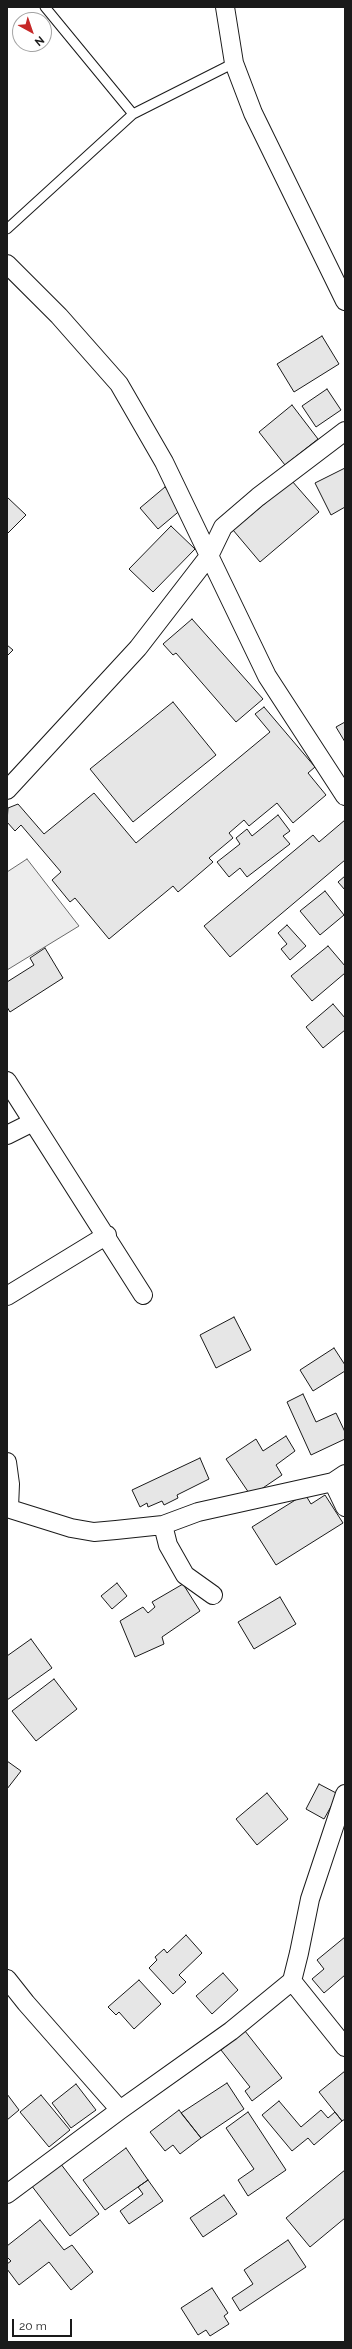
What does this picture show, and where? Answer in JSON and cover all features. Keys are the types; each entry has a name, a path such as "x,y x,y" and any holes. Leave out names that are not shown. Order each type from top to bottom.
{"street":[{"path":"225,7 234,63 253,113 345,301"},
{"path":"7,264 59,316 119,384 164,462 267,676 345,796"},
{"path":"7,790 138,648 209,556 223,527 258,497 345,431"},
{"path":"7,1081 107,1236 143,1295"},
{"path":"7,1135 33,1122"},
{"path":"7,1296 107,1236"},
{"path":"7,1462 8,1508 71,1528 94,1532 163,1525 198,1512 339,1478 345,1507"},
{"path":"163,1525 168,1545 185,1575 213,1595"},
{"path":"7,2194 231,2030 292,1981 310,1899 345,1794"},
{"path":"7,1978 26,2003 120,2110"},
{"path":"292,1981 345,2047"}],"lane":[{"path":"46,7 133,114"},
{"path":"7,229 133,114 234,63"}],"shaded area":[{"path":"27,859 79,926 7,970 7,872"}],"building":[{"path":"322,336 339,364 294,392 277,364"},
{"path":"327,389 341,410 316,427 302,406"},
{"path":"292,405 318,439 285,465 259,432"},
{"path":"345,468 345,507 331,515 315,483"},
{"path":"292,481 319,512 260,562 233,530"},
{"path":"165,487 183,508 158,529 140,508"},
{"path":"7,497 26,515 7,534"},
{"path":"171,526 195,549 153,592 129,569"},
{"path":"192,619 263,699 236,722 176,653 173,655 163,644"},
{"path":"7,645 13,650 7,656"},
{"path":"173,702 216,755 133,822 90,769"},
{"path":"264,707 315,767 308,773 326,795 293,823 277,803 249,826 244,820 229,833 233,838 209,858 213,862 178,892 173,886 109,939 75,898 70,902 52,880 61,872 21,825 15,831 7,822 8,808 18,804 44,834 94,793 136,843 270,732 255,714"},
{"path":"345,722 345,742 336,727"},
{"path":"278,815 290,831 283,836 290,844 247,877 240,868 229,877 217,862 240,844 236,838 247,829 252,836"},
{"path":"345,820 345,860 230,957 204,926 313,835 319,842"},
{"path":"345,876 345,890 338,882"},
{"path":"325,891 344,915 320,935 300,911"},
{"path":"287,925 306,946 290,960 281,949 287,944 278,933"},
{"path":"328,946 345,966 345,973 312,1001 291,976"},
{"path":"45,948 63,978 10,1012 7,1007 7,982 34,965 30,958"},
{"path":"333,1004 345,1018 345,1030 323,1048 306,1027"},
{"path":"234,1317 251,1350 216,1368 200,1335"},
{"path":"334,1348 345,1365 345,1371 313,1391 300,1370"},
{"path":"303,1394 316,1422 336,1413 345,1432 345,1439 311,1455 287,1402"},
{"path":"286,1436 295,1451 276,1465 282,1475 251,1496 226,1459 256,1439 263,1451"},
{"path":"200,1458 209,1479 177,1495 178,1498 164,1505 162,1501 148,1507 147,1503 140,1507 132,1490"},
{"path":"305,1494 311,1504 325,1495 343,1523 276,1565 252,1527"},
{"path":"117,1583 127,1596 112,1609 101,1596"},
{"path":"183,1584 200,1611 162,1637 164,1644 135,1657 120,1621 143,1607 148,1613 155,1607 152,1602"},
{"path":"280,1597 296,1624 254,1649 238,1622"},
{"path":"31,1639 52,1668 7,1700 7,1656"},
{"path":"54,1679 77,1709 36,1741 12,1711"},
{"path":"7,1761 21,1771 7,1789"},
{"path":"319,1784 338,1794 324,1819 306,1809"},
{"path":"267,1793 288,1819 257,1845 236,1819"},
{"path":"186,1935 202,1953 179,1975 186,1982 173,1994 149,1968 157,1960 155,1957 164,1949 167,1953"},
{"path":"345,1937 345,1975 324,1993 312,1979 324,1969 317,1960"},
{"path":"223,1973 238,1990 212,2014 196,1996"},
{"path":"139,1980 161,2004 134,2029 119,2012 116,2015 108,2007"},
{"path":"245,2031 282,2078 252,2101 245,2091 250,2087 221,2050"},
{"path":"345,2071 345,2119 342,2121 319,2092"},
{"path":"227,2083 244,2109 201,2138 181,2113"},
{"path":"76,2084 96,2110 71,2128 52,2103"},
{"path":"7,2094 19,2110 7,2120"},
{"path":"41,2095 70,2130 49,2147 20,2112"},
{"path":"279,2101 301,2127 321,2110 328,2118 335,2112 342,2121 314,2145 308,2138 292,2151 262,2115"},
{"path":"179,2110 201,2138 180,2154 173,2145 165,2151 150,2132"},
{"path":"248,2112 286,2170 248,2196 238,2180 254,2169 226,2128"},
{"path":"126,2148 148,2180 105,2210 83,2180"},
{"path":"57,2159 99,2214 70,2236 28,2181"},
{"path":"345,2170 345,2218 310,2247 286,2218"},
{"path":"148,2180 163,2201 129,2224 120,2211 143,2194 138,2187"},
{"path":"224,2195 237,2214 203,2237 190,2218"},
{"path":"40,2220 64,2250 72,2245 93,2272 71,2290 49,2262 19,2285 7,2269 7,2264 11,2261 7,2257 7,2246"},
{"path":"288,2240 306,2267 240,2311 232,2298 253,2284 244,2270"},
{"path":"212,2288 228,2313 224,2316 229,2324 210,2336 206,2330 198,2335 181,2308"}]}
